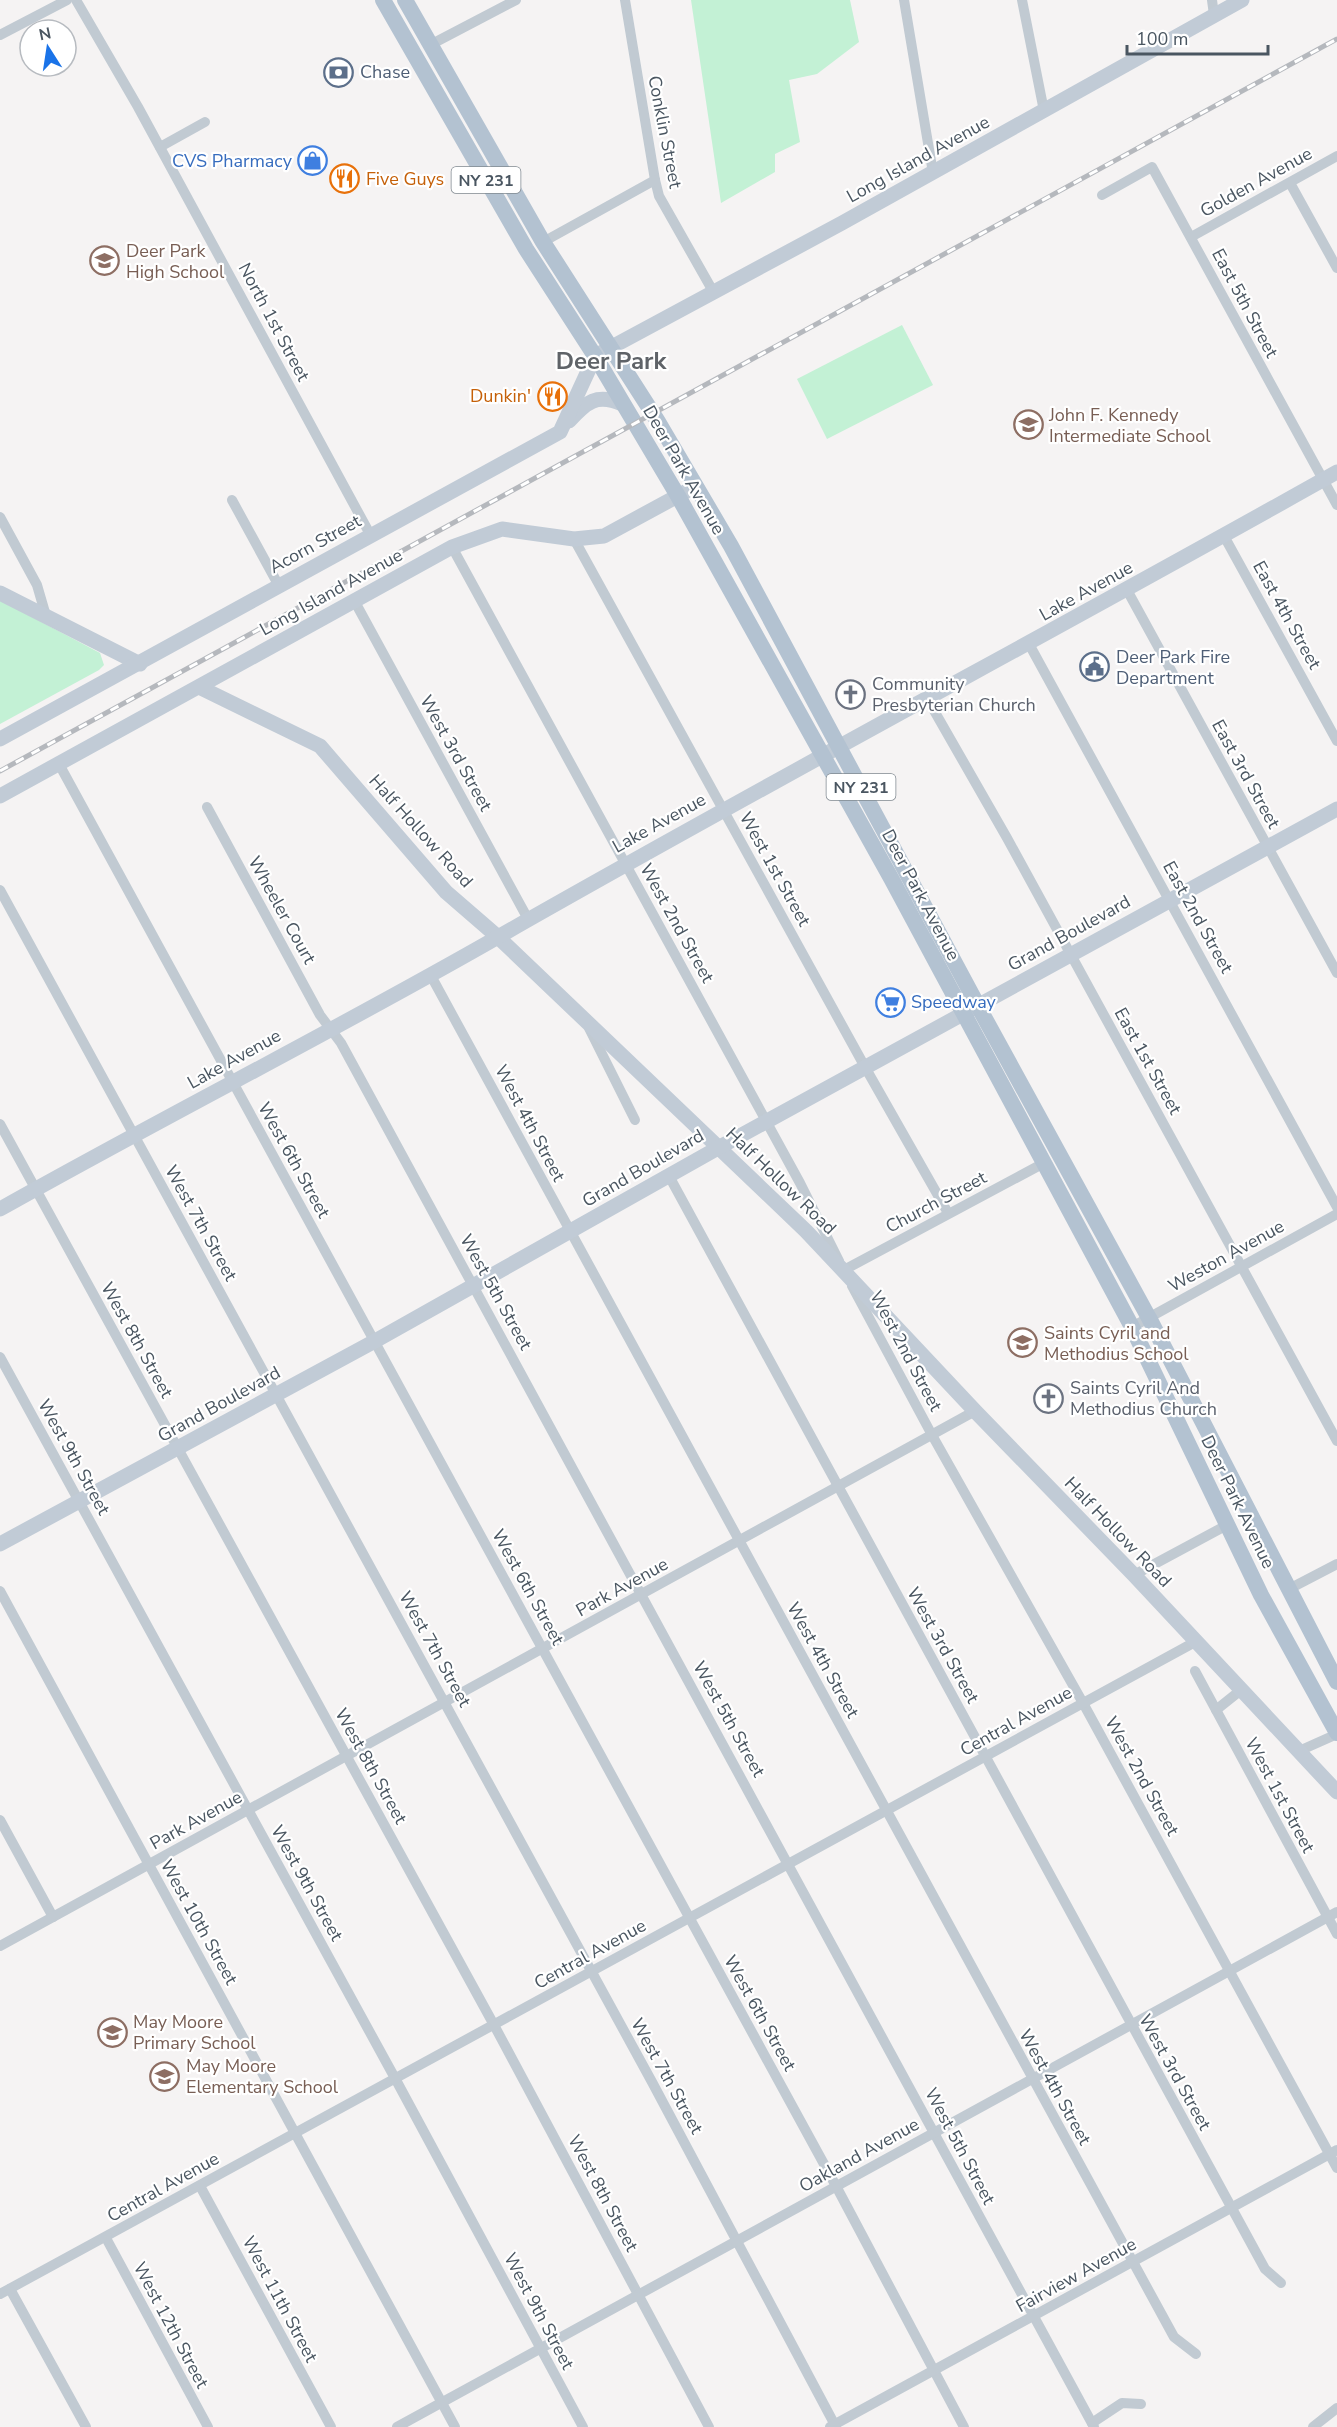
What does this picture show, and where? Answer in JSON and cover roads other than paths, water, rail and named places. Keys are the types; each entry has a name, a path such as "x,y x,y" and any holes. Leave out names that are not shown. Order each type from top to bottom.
{"main road":[{"name":"Deer Park Avenue","path":"383,0 526,249 595,356 678,496 824,756 1132,1327 1261,1595 1337,1733"},
{"name":"Deer Park Avenue","path":"405,0 543,242 657,420 696,486 1149,1318 1337,1682"},
{"path":"454,125 470,132 487,145"}],"street":[{"path":"0,35 67,0"},
{"name":"North 1st Street","path":"76,0 160,147 371,536"},
{"path":"430,45 516,0"},
{"name":"Conklin Street","path":"625,0 655,180 660,196 714,293"},
{"path":"904,0 933,173"},
{"path":"1022,0 1044,111"},
{"name":"Long Island Avenue","path":"610,347 714,293 1044,111 1213,8 1242,0"},
{"path":"160,147 205,122"},
{"name":"Golden Avenue","path":"1191,237 1337,156"},
{"name":"East 5th Street","path":"1102,195 1152,167 1330,476 1337,505"},
{"path":"543,242 655,180"},
{"path":"1290,183 1337,268"},
{"path":"560,432 595,356 610,347"},
{"name":"Acorn Street","path":"0,739 560,432 578,411 591,401 607,399 622,404"},
{"name":"Lake Avenue","path":"0,1209 498,937 723,810 928,700 1330,476"},
{"name":"Long Island Avenue","path":"0,796 452,547 502,529 574,539 604,536 696,486"},
{"path":"232,500 279,586"},
{"path":"0,517 37,585 46,616"},
{"name":"East 4th Street","path":"1224,536 1337,741"},
{"name":"West 1st Street","path":"574,539 948,1213"},
{"name":"West 2nd Street","path":"452,547 767,1122 932,1435 1083,1703 1230,1972 1333,2152 1337,2168"},
{"name":"East 3rd Street","path":"1127,590 1337,973"},
{"path":"0,593 140,664"},
{"name":"West 3rd Street","path":"355,602 528,919"},
{"name":"East 2nd Street","path":"1029,644 1337,1207"},
{"name":"Half Hollow Road","path":"199,687 320,746 446,892 498,937 844,1270 975,1412 1134,1575 1337,1792"},
{"name":"East 1st Street","path":"928,700 1071,954 1337,1440"},
{"name":"West 6th Street","path":"59,764 836,2187 964,2427"},
{"name":"Wheeler Court","path":"207,807 315,1005 330,1028"},
{"name":"Grand Boulevard","path":"0,1544 375,1341 718,1148 1337,809"},
{"name":"West 7th Street","path":"0,890 592,1972 738,2241 834,2426"},
{"name":"West 4th Street","path":"430,974 1174,2337 1197,2354"},
{"path":"586,1022 635,1120"},
{"name":"West 5th Street","path":"330,1028 642,1594 1093,2425"},
{"name":"West 8th Street","path":"0,1124 494,2025 709,2427"},
{"name":"Church Street","path":"844,1270 1044,1163"},
{"name":"West 3rd Street","path":"669,1176 1265,2269 1281,2283"},
{"name":"Weston Avenue","path":"1132,1327 1337,1214"},
{"name":"West 9th Street","path":"0,1357 396,2080 583,2427"},
{"name":"Park Avenue","path":"0,1946 975,1412"},
{"path":"1134,1575 1227,1525"},
{"path":"1289,1589 1337,1564"},
{"name":"West 10th Street","path":"0,1591 456,2427"},
{"name":"Central Avenue","path":"5,2292 1195,1642"},
{"name":"West 1st Street","path":"1195,1671 1332,1915 1337,1934"},
{"path":"1216,1710 1241,1690"},
{"path":"1299,1751 1337,1733"},
{"path":"0,1820 53,1917"},
{"name":"Oakland Avenue","path":"397,2427 1332,1915"},
{"name":"Fairview Avenue","path":"834,2426 1333,2152"},
{"name":"West 11th Street","path":"200,2186 331,2427"},
{"name":"West 12th Street","path":"106,2238 208,2427"},
{"path":"5,2292 86,2427"},
{"path":"1093,2425 1122,2403 1141,2404"},
{"path":"1313,2427 1337,2408"}],"railway":[{"path":"0,771 1337,39"}],"place":[{"name":"Chase","path":"339,72"},
{"name":"CVS Pharmacy","path":"313,161"},
{"name":"Five Guys","path":"345,179"},
{"name":"Deer Park High School","path":"105,261"},
{"name":"Dunkin'","path":"552,396"},
{"name":"John F. Kennedy Intermediate School","path":"1028,425"},
{"name":"Deer Park Fire Department","path":"1095,667"},
{"name":"Community Presbyterian Church","path":"851,694"},
{"name":"Speedway","path":"890,1002"},
{"name":"Saints Cyril and Methodius School","path":"1023,1343"},
{"name":"Saints Cyril And Methodius Church","path":"1049,1398"},
{"name":"May Moore Primary School","path":"112,2032"},
{"name":"May Moore Elementary School","path":"165,2076"}],"district":[{"name":"Deer Park","path":"611,361"}]}
